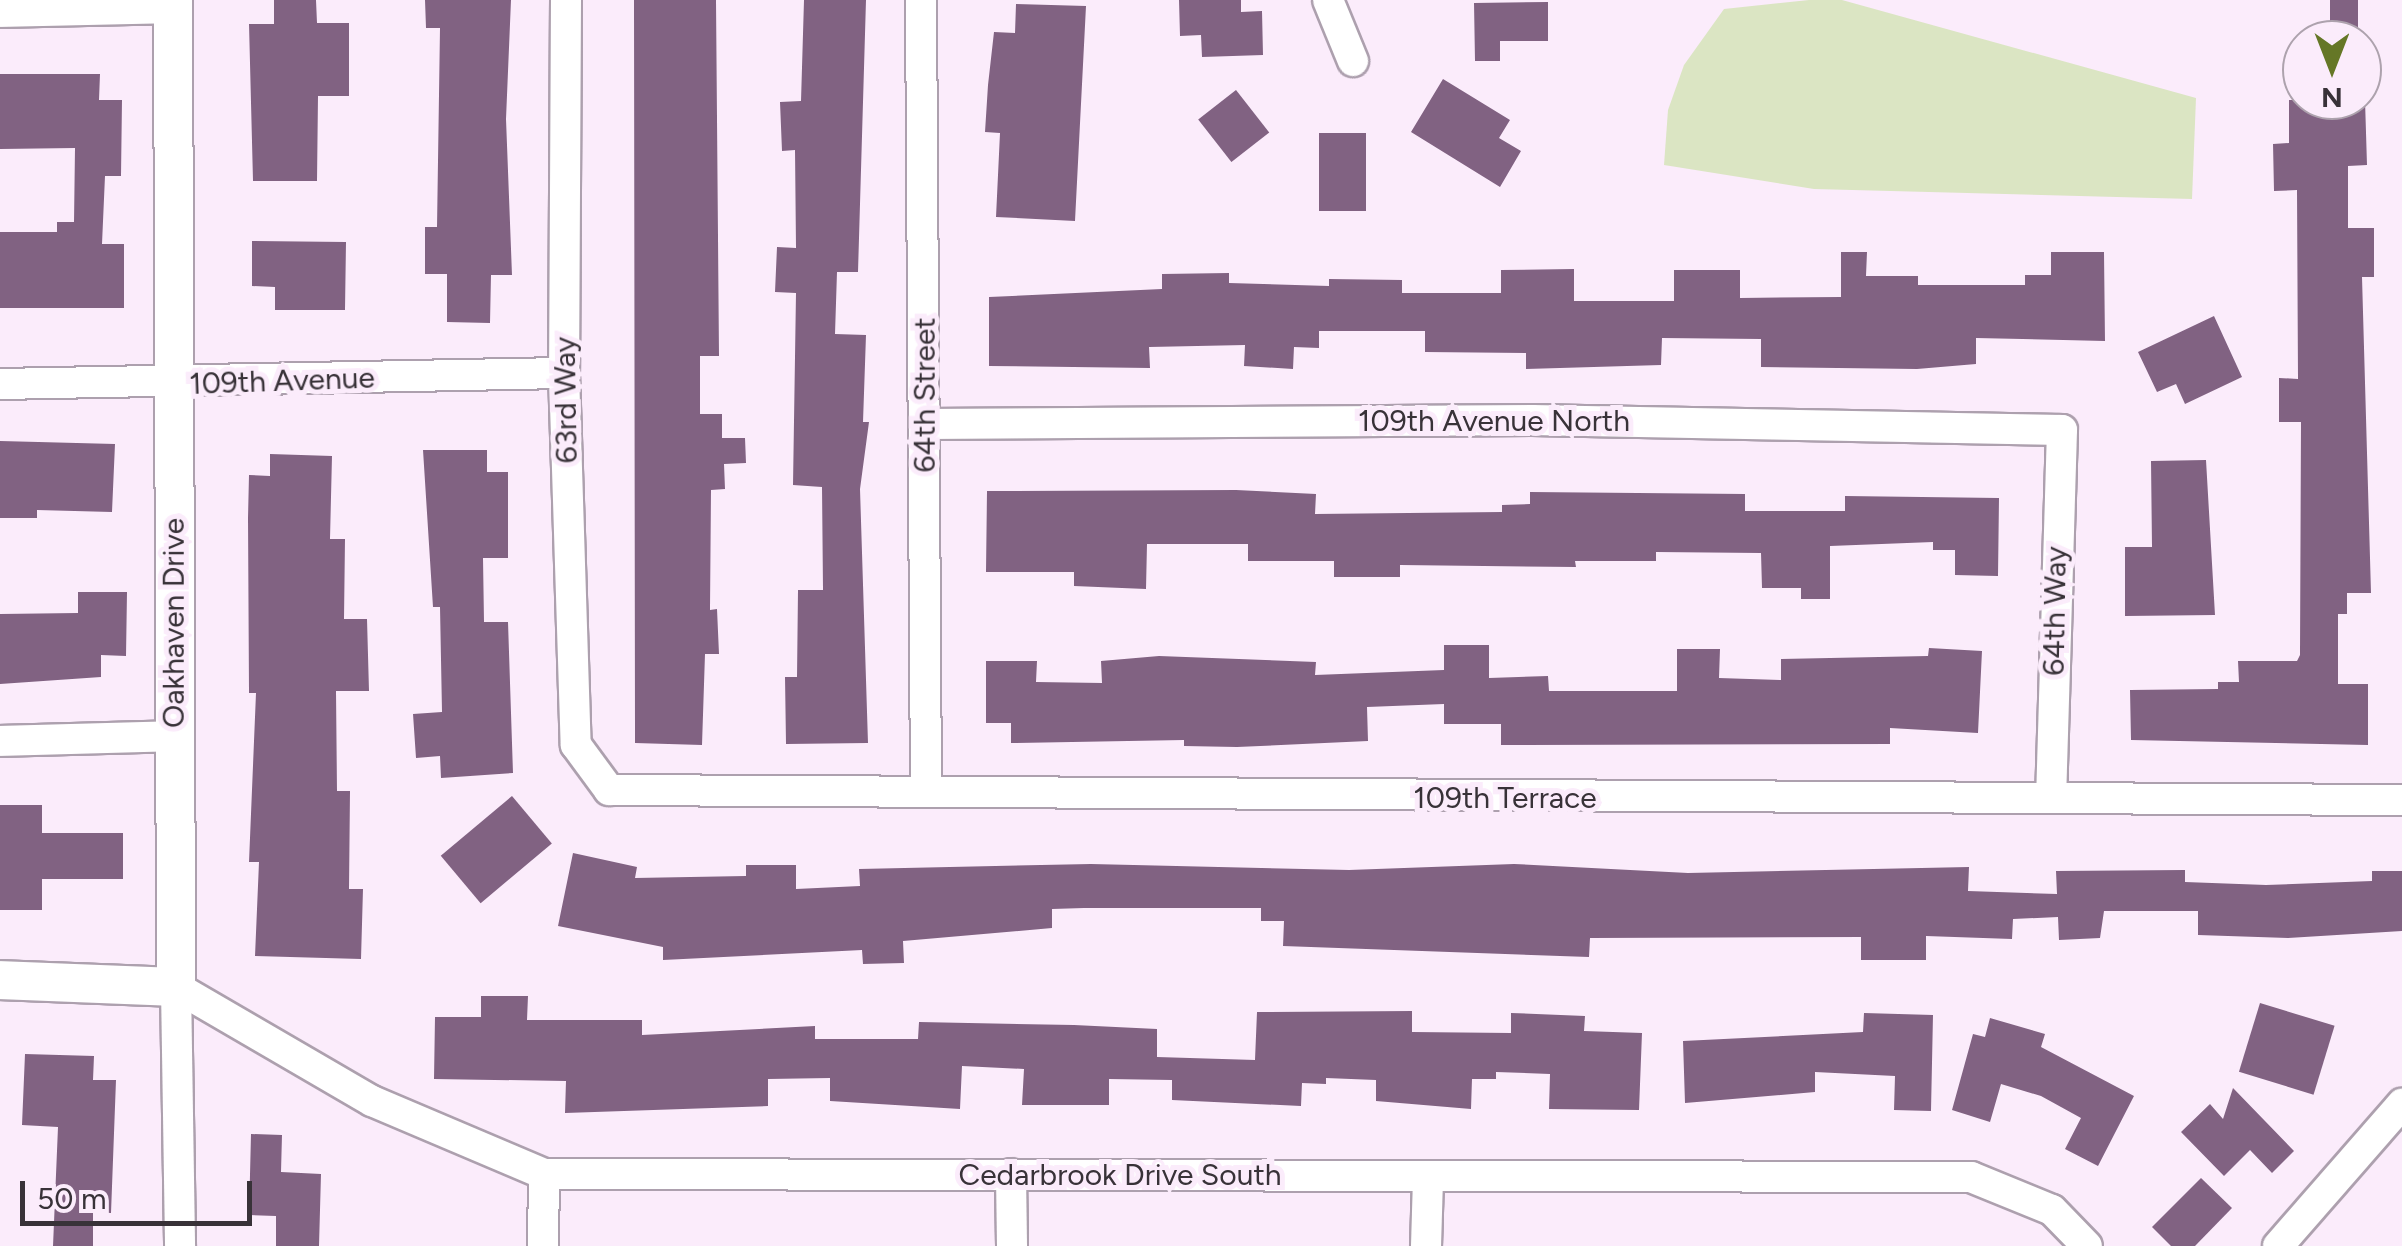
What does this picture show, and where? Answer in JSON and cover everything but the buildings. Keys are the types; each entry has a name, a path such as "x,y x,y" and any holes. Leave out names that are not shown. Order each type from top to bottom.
{"street":[{"name":"63rd Way","path":"566,0 564,373 576,746 608,790"},
{"name":"64th Street","path":"921,0 926,791"},
{"path":"1328,0 1353,61"},
{"path":"0,12 173,4"},
{"name":"Oakhaven Drive","path":"173,4 174,736 180,1246"},
{"name":"109th Avenue","path":"0,384 175,384 564,373"},
{"name":"109th Avenue North","path":"926,424 1532,420 2062,430"},
{"name":"64th Way","path":"2051,793 2062,430"},
{"path":"0,742 174,736"},
{"name":"109th Terrace","path":"608,790 1578,799 2051,793 2402,800"},
{"path":"0,980 176,987"},
{"name":"Cedarbrook Drive South","path":"176,987 372,1101 544,1174 1971,1176 2052,1210 2087,1246"},
{"path":"2278,1246 2402,1104"},
{"path":"543,1246 544,1174"},
{"path":"1011,1174 1012,1246"},
{"path":"1426,1246 1428,1176"}],"green space":[{"path":"1842,0 2196,98 2192,199 1814,189 1664,165 1668,110 1684,65 1724,9"}]}
